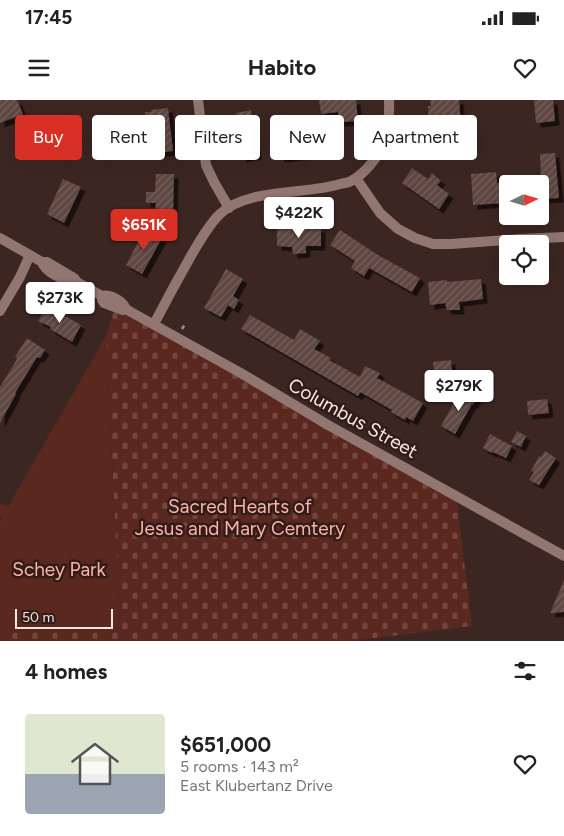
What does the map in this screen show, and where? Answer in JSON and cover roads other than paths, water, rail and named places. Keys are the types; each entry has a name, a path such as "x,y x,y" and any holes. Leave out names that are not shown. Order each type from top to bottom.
{"street":[{"path":"198,100 206,165 229,208"},
{"path":"154,324 203,236 220,214 236,204 247,200 334,187 351,181 364,172 376,159 385,142 389,123 389,100"},
{"path":"356,178 380,213 398,229 415,238 434,244 564,237"},
{"name":"Columbus Street","path":"0,238 74,278 77,282 102,296 104,303 123,310 126,309 154,324 328,425 564,556"},
{"path":"0,311 20,277 30,255"}],"park label":[{"name":"Sacred Hearts of Jesus and Mary Cemtery","path":"240,517"},
{"name":"Schey Park","path":"59,569"}]}
